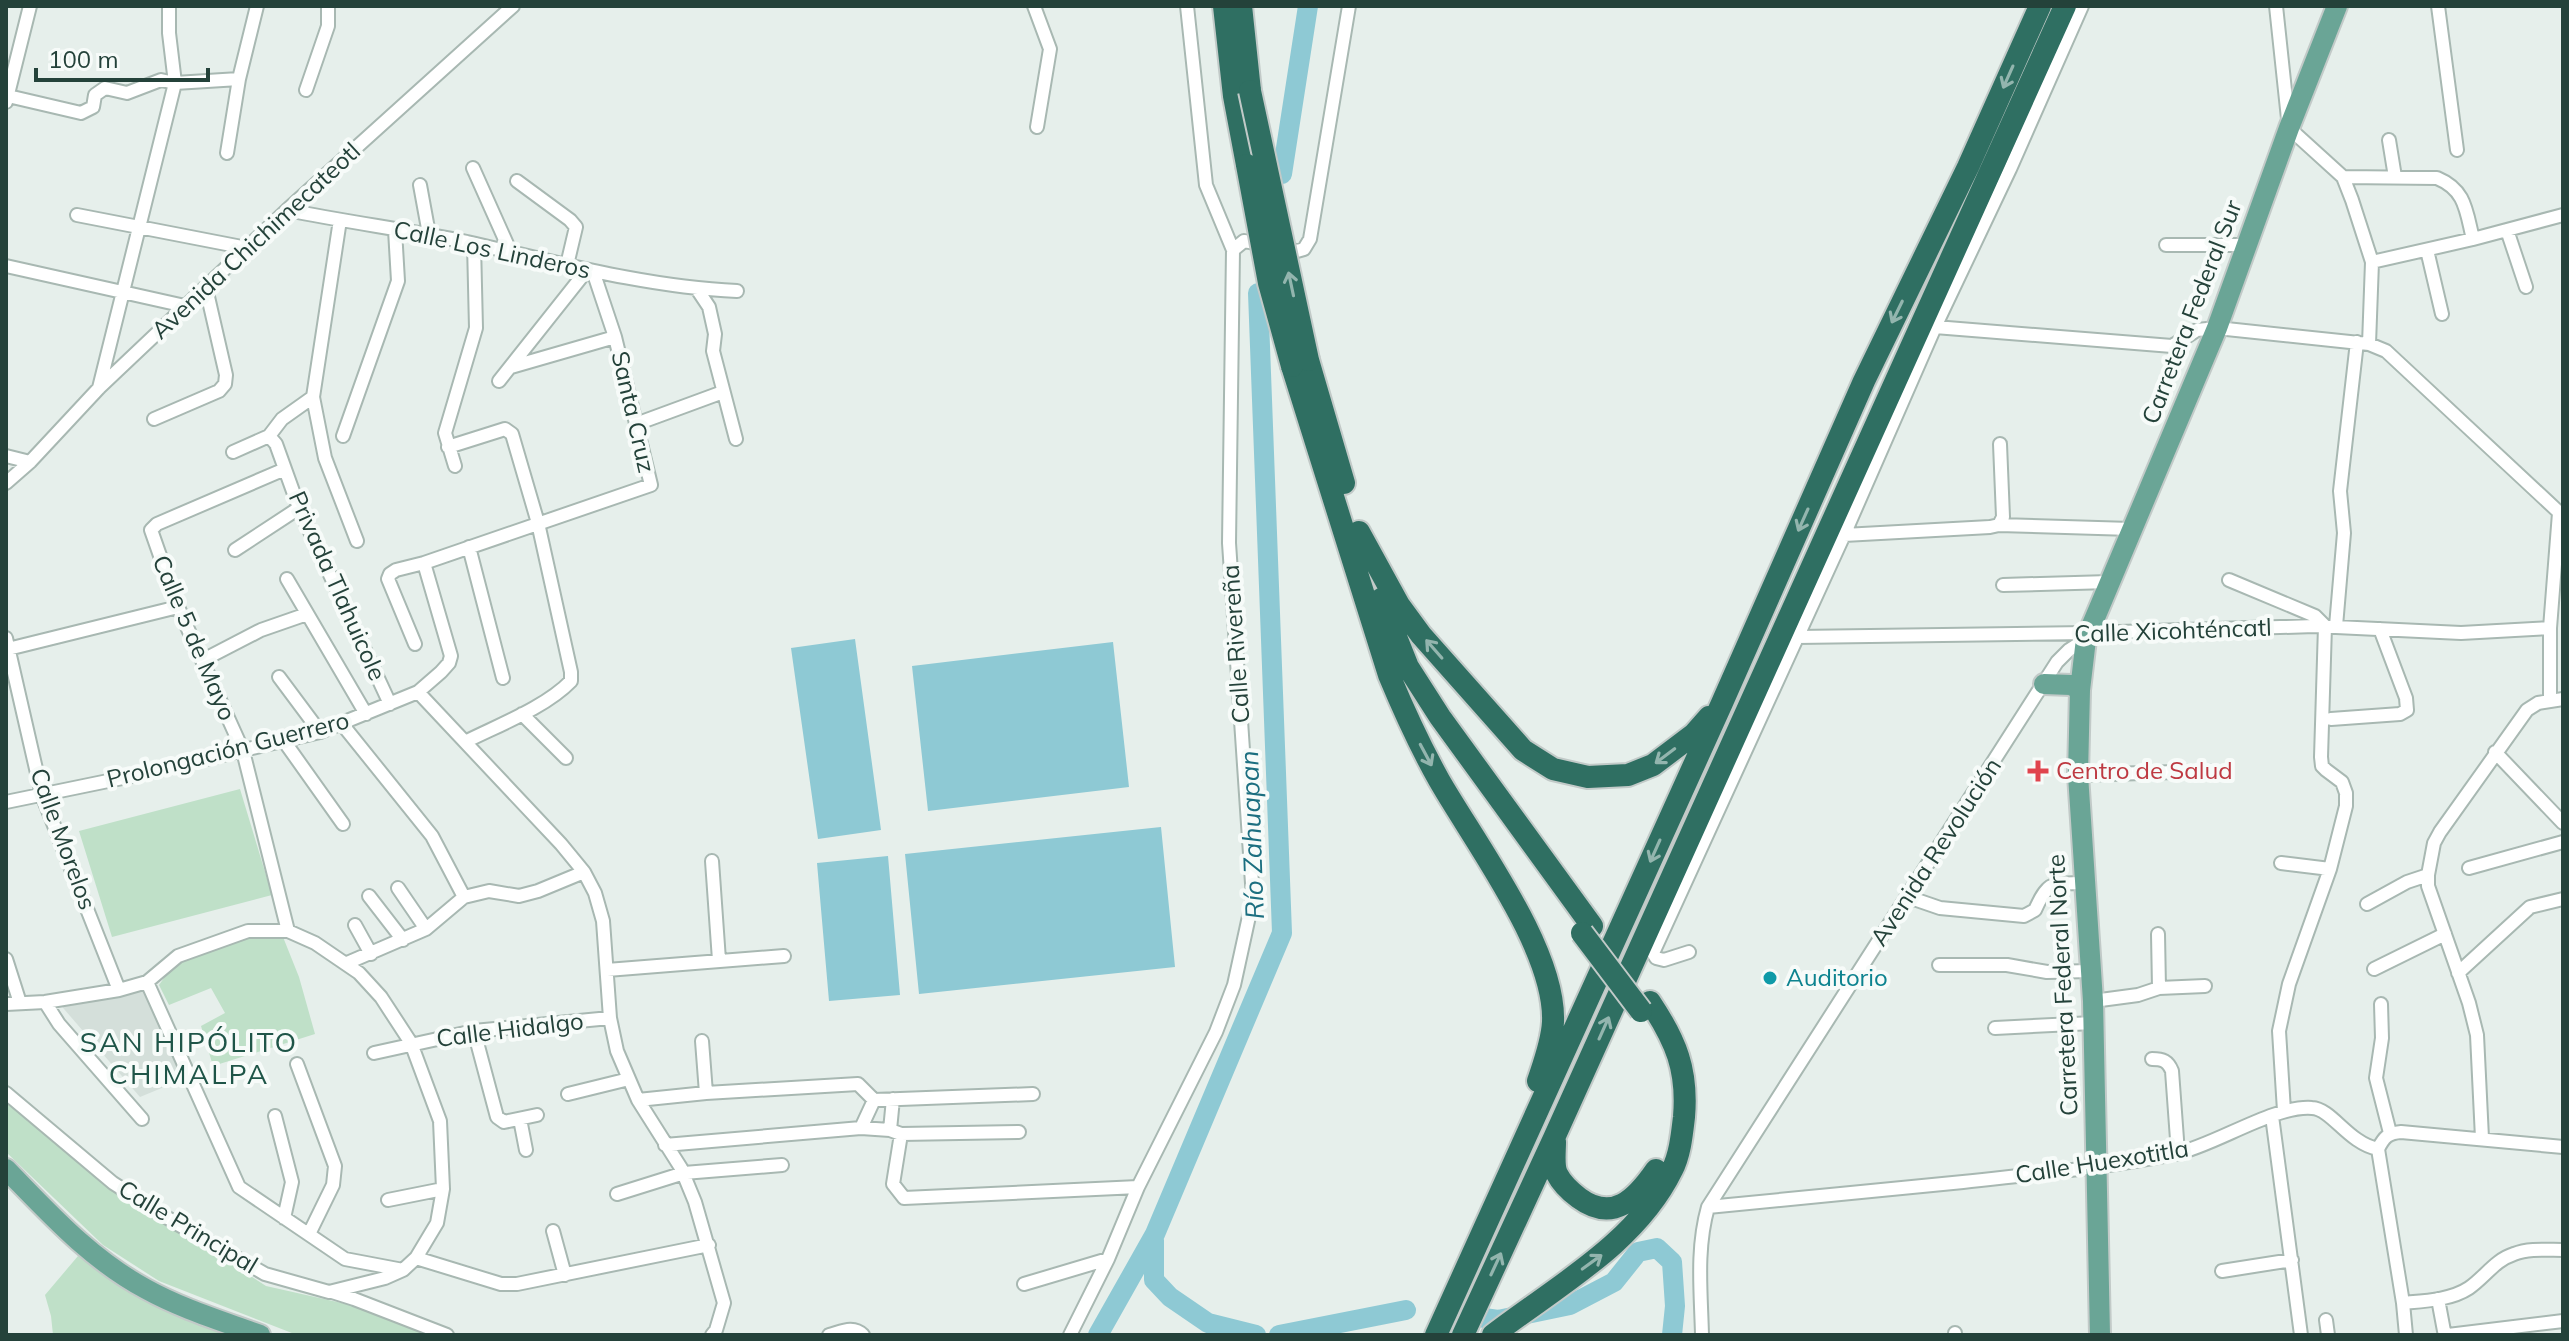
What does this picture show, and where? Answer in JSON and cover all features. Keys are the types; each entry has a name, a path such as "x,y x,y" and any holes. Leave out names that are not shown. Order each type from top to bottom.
{"highway":[{"path":"1224,6 1234,96 1269,283 1300,363 1385,613 1408,667 1587,930"},
{"path":"1241,6 1250,91 1300,363 1389,675 1406,717 1439,779 1522,918 1544,970 1553,1022 1547,1054 1532,1098 1535,1117"},
{"path":"1436,1335 1864,381 1968,167 2040,6"},
{"path":"1463,1335 2065,6"},
{"path":"1359,532 1399,605 1421,635 1523,750 1553,769 1588,777 1628,775 1653,765 1694,734 1722,703"},
{"path":"1376,631 1423,713 1678,1051 1686,1090 1682,1133 1673,1169 1651,1205 1610,1249 1493,1335"},
{"path":"1554,1138 1556,1172 1571,1192 1593,1208 1616,1208 1640,1193 1660,1162 1668,1140 1673,1093 1667,1063 1645,1007"}],"main road":[{"name":"Carretera Federal Sur","path":"2087,636 2217,328 2337,6"},
{"name":"Carretera Federal Norte","path":"2087,636 2080,690 2078,775 2093,1001 2100,1335"},
{"path":"2044,684 2071,685 2080,690"},
{"path":"6,1169 75,1240 145,1289 260,1335"}],"street":[{"path":"30,6 7,99 81,113 93,107 95,95 105,88 127,93 161,80 175,83 239,79"},
{"path":"99,388 175,83 169,6"},
{"path":"227,153 239,79 257,6"},
{"path":"306,90 328,26 328,6"},
{"name":"Avenida Chichimecateotl","path":"6,483 30,462 99,388 287,210 513,6"},
{"path":"1034,6 1050,49 1037,127"},
{"path":"1187,6 1206,185 1233,250 1244,241 1297,251 1304,249 1310,239 1349,6"},
{"path":"1689,952 1664,960 1656,958 1653,953 2082,6"},
{"path":"2276,6 2289,128 2343,177 2372,262 2340,491 2344,533 2330,626 2321,757 2322,766 2342,782 2346,806 2330,869 2289,984 2279,1031 2278,1114 2301,1335"},
{"path":"2438,6 2457,150"},
{"path":"2389,140 2395,177"},
{"path":"473,168 511,253"},
{"path":"2343,177 2437,178 2450,183 2462,196 2473,239"},
{"path":"517,181 576,227 567,265"},
{"path":"420,185 429,234"},
{"name":"Calle Los Linderos","path":"287,210 429,234 590,270 697,289 737,291"},
{"path":"77,215 247,248"},
{"path":"2372,262 2563,215"},
{"path":"340,220 313,397 325,458 357,541"},
{"path":"343,436 398,281 395,230"},
{"path":"2507,230 2526,287"},
{"path":"455,466 445,433 476,328 474,244"},
{"path":"2166,245 2248,245"},
{"name":"Calle Rivereña","path":"1070,1335 1108,1259 1138,1187 1216,1032 1234,985 1253,898 1229,543 1233,250"},
{"path":"2427,250 2442,314"},
{"path":"6,266 185,306"},
{"path":"499,381 590,270"},
{"name":"Santa Cruz","path":"538,523 651,485 615,337 590,270"},
{"path":"154,419 219,391 225,384 226,375 206,288"},
{"path":"697,289 709,307 715,334 713,351 736,439"},
{"path":"1935,327 2172,346 2197,330 2217,328 2363,343 2386,351 2561,514 2550,628 2550,701 2527,710 2495,752 2434,843 2428,875 2428,886 2477,1035 2482,1138"},
{"path":"510,368 615,337"},
{"path":"636,424 723,392"},
{"path":"233,452 269,436 282,419 313,397"},
{"path":"448,447 505,429 509,431 538,523 571,681 522,714 467,741"},
{"name":"Privada Tlahuicole","path":"269,436 276,444 299,508 390,704"},
{"path":"1999,525 2003,517 2000,444"},
{"path":"6,456 30,462"},
{"name":"Calle 5 de Mayo","path":"285,469 157,524 151,530 178,607 243,751 288,931"},
{"path":"235,550 299,508"},
{"path":"415,644 388,579 390,574 538,523"},
{"path":"1844,535 1999,525 2131,529"},
{"path":"469,547 503,678"},
{"name":"Prolongación Guerrero","path":"6,802 320,732 418,692 441,672 451,656 424,563"},
{"path":"287,579 366,714"},
{"path":"2229,580 2315,616 2330,626"},
{"path":"2003,585 2109,582"},
{"path":"7,643 178,607"},
{"path":"203,660 261,630 307,614"},
{"name":"Calle Xicohténcatl","path":"1797,637 2087,636 2330,626 2461,633 2550,628"},
{"path":"2331,719 2400,714 2407,710 2406,698 2380,629"},
{"name":"Avenida Revolución","path":"1702,1335 1700,1248 1708,1207 2044,684 2063,656 2087,636"},
{"name":"Calle Morelos","path":"7,643 42,795 119,990"},
{"path":"279,677 320,732"},
{"path":"418,692 467,741 584,872 595,893 603,921 610,1018 617,1051 638,1100 684,1173 709,1245 724,1303 712,1335"},
{"path":"522,714 566,758"},
{"path":"342,724 432,836 464,897"},
{"path":"284,741 343,824"},
{"path":"2495,752 2563,823"},
{"path":"2078,775 2208,771"},
{"path":"2469,868 2563,842"},
{"path":"712,861 719,960"},
{"path":"2281,863 2330,869"},
{"path":"347,963 426,929 464,897 489,891 519,896 584,872"},
{"path":"2367,904 2407,882 2428,875"},
{"path":"1908,897 1940,908 2024,916 2035,910 2047,887 2085,883"},
{"path":"398,888 426,929"},
{"path":"369,896 403,940"},
{"path":"2458,973 2530,907 2563,899"},
{"path":"355,925 371,954"},
{"name":"Calle Principal","path":"6,1093 113,1183 265,1274 329,1292 385,1278 403,1270 416,1258 437,1223 443,1189 440,1121 411,1043 381,997 359,973 315,943 288,931 248,931 178,956 147,982"},
{"path":"2158,934 2159,988"},
{"path":"2374,969 2445,934"},
{"path":"607,970 784,956"},
{"path":"6,959 20,1003"},
{"path":"1939,965 2007,965 2047,972 2091,971"},
{"path":"6,1004 45,1002 119,990 147,982 239,1187 345,1259 403,1270"},
{"path":"2093,1001 2138,995 2159,988 2205,986"},
{"path":"45,1002 59,1024 142,1119"},
{"path":"2381,1004 2382,1038 2376,1078 2390,1133"},
{"name":"Calle Hidalgo","path":"374,1053 474,1031 610,1018"},
{"path":"1995,1028 2093,1023"},
{"path":"474,1031 497,1117 504,1122 537,1115"},
{"path":"702,1041 706,1093"},
{"path":"2152,1059 2169,1063 2172,1071 2178,1153"},
{"path":"297,1064 335,1166 333,1185 309,1234"},
{"path":"568,1094 629,1079"},
{"path":"638,1100 858,1084 874,1100 1033,1094"},
{"path":"893,1099 893,1184 904,1198 1138,1187"},
{"path":"861,1128 874,1100"},
{"name":"Calle Huexotitla","path":"1708,1207 2097,1168 2178,1153 2213,1142 2278,1114 2311,1108 2323,1111 2365,1147 2378,1149"},
{"path":"275,1116 292,1182 284,1218"},
{"path":"520,1119 526,1150"},
{"path":"665,1145 861,1128 895,1132 1019,1132"},
{"path":"2406,1335 2378,1149 2383,1139 2390,1133 2482,1138 2563,1147"},
{"path":"617,1194 684,1173 782,1165"},
{"path":"388,1200 443,1189"},
{"path":"553,1231 565,1275"},
{"path":"416,1258 501,1284 517,1284 709,1245"},
{"path":"2403,1303 2438,1299 2468,1289 2502,1259 2513,1254 2563,1250"},
{"path":"1024,1284 1108,1259"},
{"path":"2222,1271 2292,1260"},
{"path":"329,1292 447,1335"},
{"path":"2438,1299 2445,1333 2452,1335 2563,1321"},
{"path":"2326,1320 2328,1335"},
{"path":"829,1335 851,1329 863,1335"}],"shaded area":[{"path":"146,987 186,1078 140,1097 58,1002"}],"green space":[{"path":"240,789 272,895 112,937 79,831"},
{"path":"281,932 299,977 315,1034 213,1066 201,1026 225,1013 211,988 169,1005 159,985 174,964 241,940"},
{"path":"6,1101 113,1188 266,1286 382,1312 450,1335 297,1335 159,1281 103,1245 6,1152"},
{"path":"78,1256 165,1311 233,1335 53,1335 45,1295"}],"water":[{"path":"855,639 881,830 818,839 791,648"},
{"path":"1113,642 1129,787 928,811 912,666"},
{"path":"1161,827 1175,967 919,994 905,854"},
{"path":"888,856 900,995 829,1001 817,863"}],"waterway":[{"name":"Río Zahuapan","path":"1282,174 1308,6"},
{"name":"Río Zahuapan","path":"1098,1335 1155,1234 1282,933 1258,293"},
{"path":"1154,1240 1154,1280 1170,1297 1208,1323 1256,1335"},
{"path":"1484,1318 1498,1320 1570,1305 1614,1282 1638,1252 1657,1248 1672,1262 1675,1306 1672,1335"},
{"path":"1279,1335 1406,1310"}],"place":[{"name":"Centro de Salud","path":"2038,771"},
{"name":"Auditorio","path":"1770,978"}],"district":[{"name":"SAN HIPÓLITO CHIMALPA","path":"189,1058"}]}
